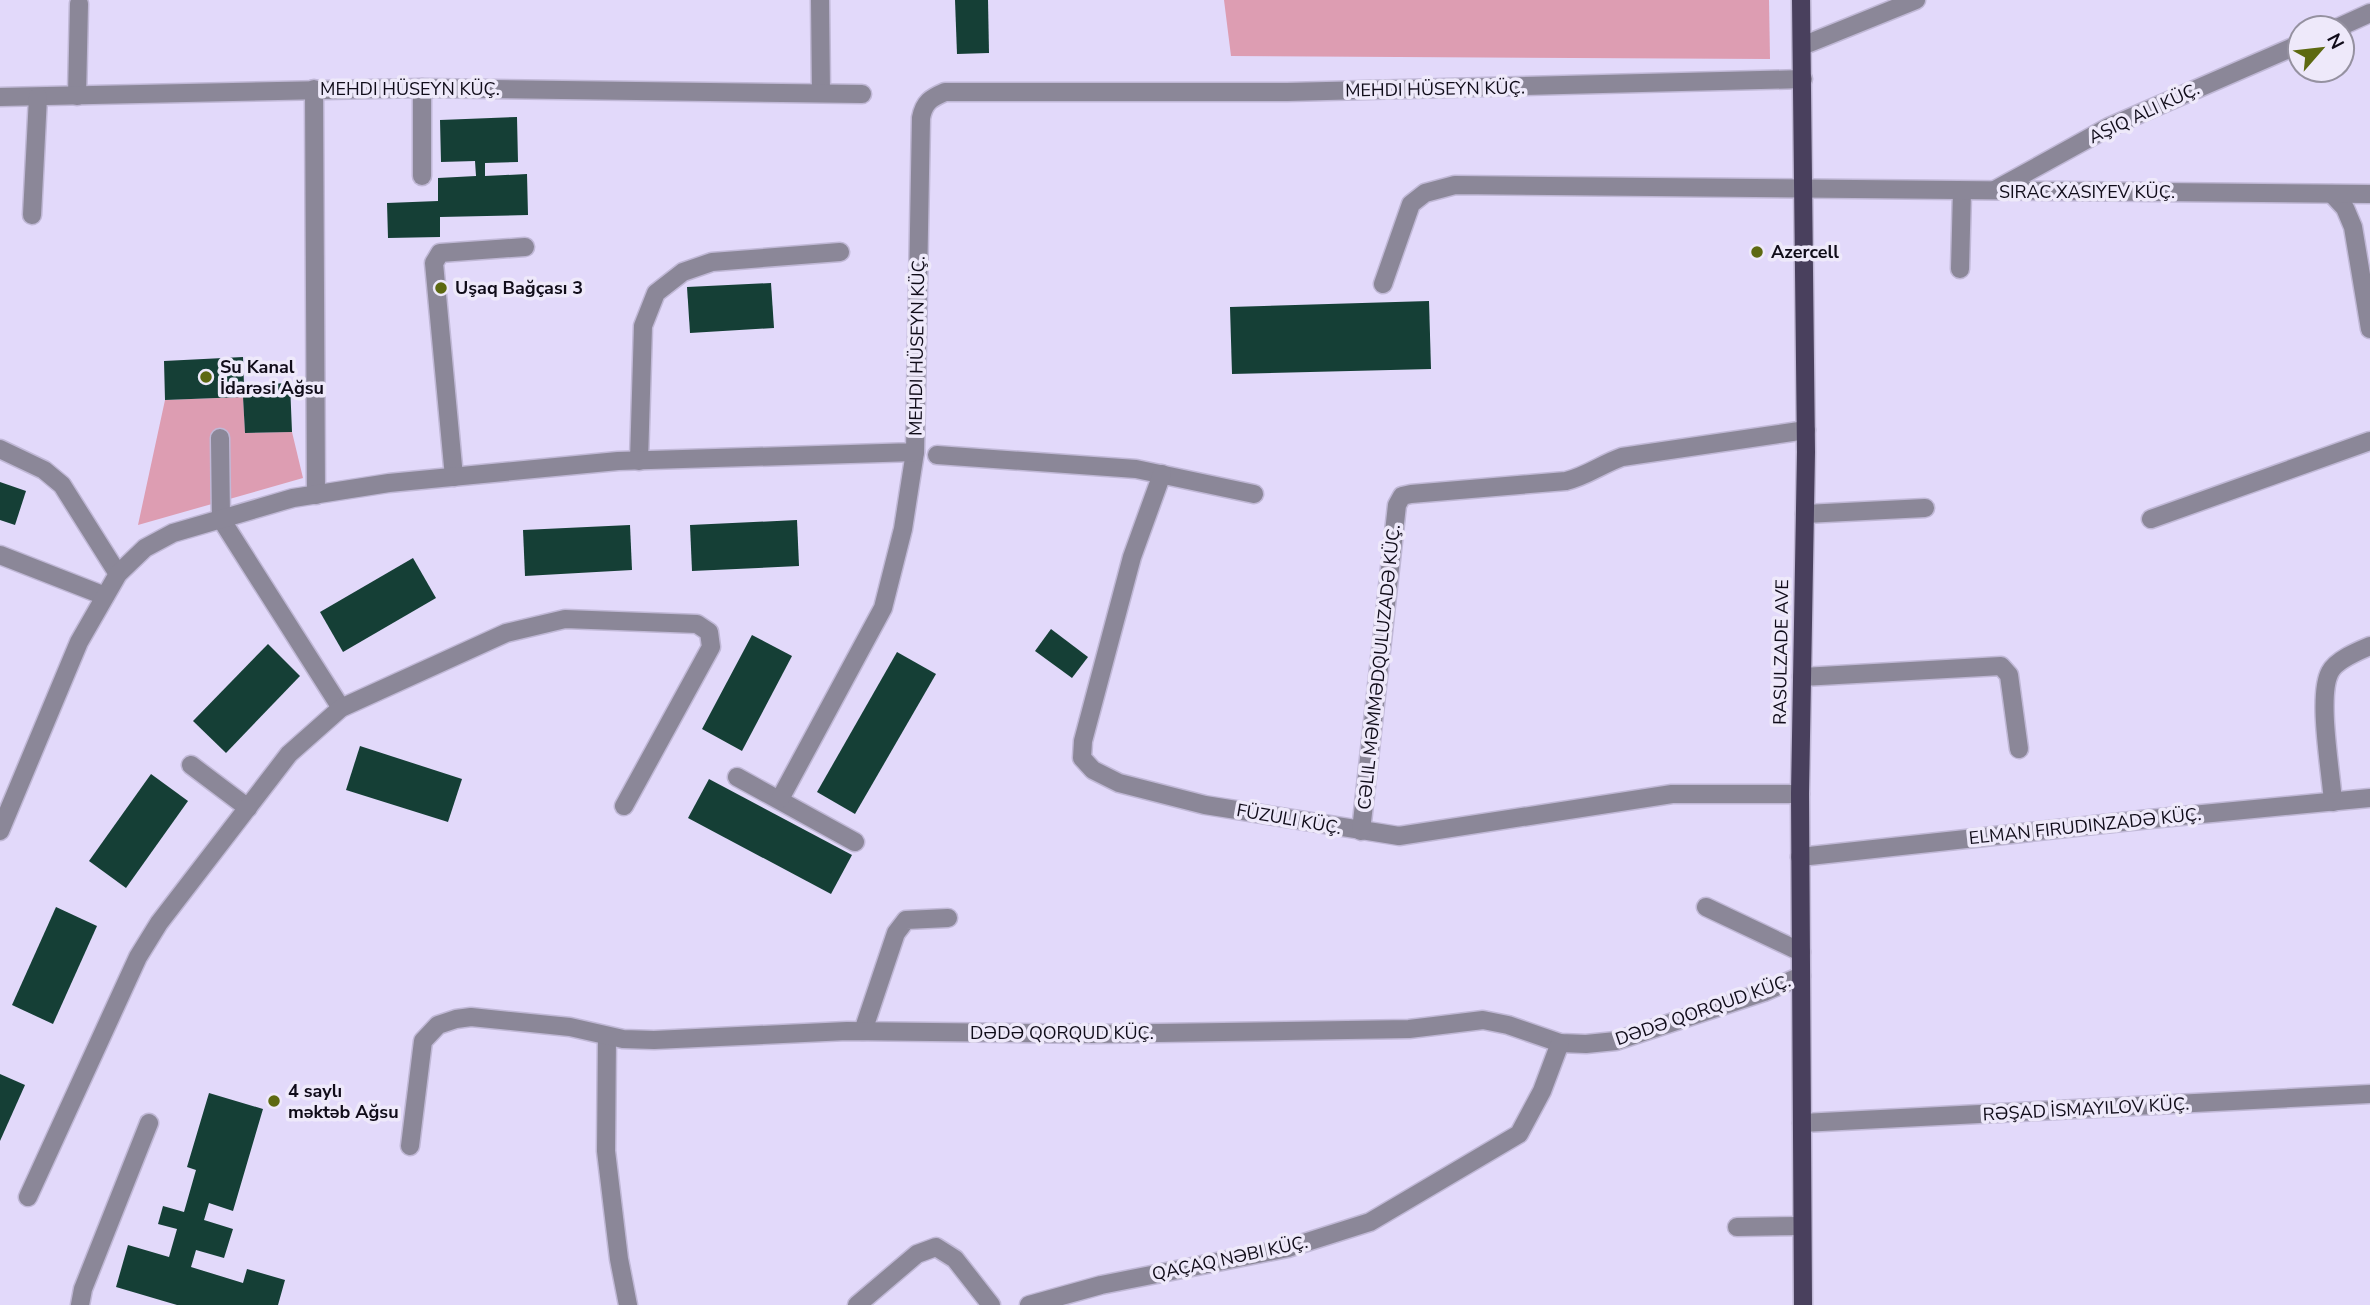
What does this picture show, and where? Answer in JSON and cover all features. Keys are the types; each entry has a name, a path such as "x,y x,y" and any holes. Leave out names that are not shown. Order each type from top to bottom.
{"main road":[{"name":"RASULZADE AVE","path":"1801,0 1806,430 1800,794 1803,1305"}],"street":[{"path":"820,0 821,92"},
{"path":"1802,46 1916,0"},
{"path":"77,96 79,4"},
{"path":"1992,191 2109,127 2286,50"},
{"name":"MEHDI HÜSEYN KÜÇ.","path":"0,831 79,642 118,574 145,548 164,538 293,498 389,483 639,461 915,452 921,118 923,107 931,98 945,92 1287,92 1803,79"},
{"path":"422,88 422,176"},
{"name":"MEHDI HÜSEYN KÜÇ.","path":"0,97 422,88 862,94"},
{"path":"314,89 316,495"},
{"path":"32,215 38,97"},
{"path":"1383,284 1411,204 1425,193 1455,185 2370,194"},
{"path":"1960,269 1962,191"},
{"path":"2332,194 2345,208 2353,226 2370,329"},
{"path":"454,477 434,263 440,253 525,247"},
{"path":"639,461 643,326 656,293 682,272 712,262 840,252"},
{"name":"CƏLIL MƏMMƏDQULUZADƏ KÜÇ.","path":"1361,831 1397,505 1402,496 1566,481 1583,477 1622,457 1806,430"},
{"path":"220,438 221,519 341,708"},
{"path":"2151,519 2370,441"},
{"path":"0,449 44,470 62,485 118,574"},
{"path":"780,799 883,608 903,529 915,452"},
{"path":"937,455 1136,469 1254,494"},
{"name":"FÜZULI KÜÇ.","path":"1162,474 1132,557 1083,741 1082,758 1093,769 1119,783 1205,804 1399,836 1671,794 1800,794"},
{"path":"1805,514 1925,508"},
{"path":"0,555 105,596"},
{"path":"28,1197 138,957 159,923 289,754 341,708 506,633 565,620 697,624 709,632 711,647 624,806"},
{"path":"2333,802 2324,696 2327,683 2330,671 2352,654 2370,646"},
{"path":"1802,677 2001,666 2009,674 2019,749"},
{"path":"191,765 248,808"},
{"path":"737,777 855,842"},
{"name":"ELMAN FIRUDINZADƏ KÜÇ.","path":"1800,857 2370,798"},
{"path":"1706,907 1801,952"},
{"path":"863,1031 896,933 906,920 948,918"},
{"name":"DƏDƏ QORQUD KÜÇ.","path":"410,1146 423,1041 438,1025 456,1018 471,1017 570,1027 623,1039 654,1040 863,1031 1093,1034 1382,1030 1483,1020 1508,1025 1560,1044 1586,1044 1616,1041 1763,992 1801,976"},
{"path":"607,1036 606,1151 619,1259 628,1305"},
{"name":"QAÇAQ NƏBI KÜÇ.","path":"1029,1305 1101,1284 1288,1248 1370,1222 1519,1134 1542,1091 1560,1044"},
{"path":"1802,1123 2370,1094"},
{"path":"80,1305 83,1289 149,1124"},
{"path":"1737,1227 1802,1226"},
{"path":"857,1305 917,1254 936,1247 955,1259 991,1305"}],"shaded area":[{"path":"1224,0 1769,0 1770,59 1231,56"},
{"path":"243,397 245,433 292,432 303,478 138,525 165,400"}],"building":[{"path":"955,0 988,0 989,53 957,54"},
{"path":"517,117 518,162 485,163 485,176 527,174 528,215 440,217 440,237 388,238 387,203 438,201 438,178 476,176 475,161 441,162 440,120"},
{"path":"771,283 774,328 690,333 687,287"},
{"path":"1429,301 1431,369 1232,374 1230,307"},
{"path":"243,357 244,385 290,383 292,432 245,433 243,397 165,400 164,361"},
{"path":"0,482 26,491 15,525 0,520"},
{"path":"797,520 799,566 692,571 690,525"},
{"path":"630,525 632,570 525,576 523,530"},
{"path":"413,558 436,598 343,652 320,612"},
{"path":"1051,629 1088,657 1072,678 1035,651"},
{"path":"752,635 792,656 742,751 702,729"},
{"path":"268,644 300,676 226,753 193,721"},
{"path":"897,652 936,674 855,814 817,792"},
{"path":"360,746 462,779 448,822 346,790"},
{"path":"151,774 188,801 126,888 89,861"},
{"path":"709,779 852,855 831,894 688,818"},
{"path":"56,907 97,926 53,1024 12,1005"},
{"path":"0,1074 25,1085 0,1141"},
{"path":"209,1093 263,1109 233,1211 209,1203 204,1220 233,1229 224,1258 196,1250 191,1267 243,1283 247,1269 285,1280 278,1305 177,1305 116,1287 128,1245 169,1257 177,1229 158,1224 163,1206 184,1212 196,1170 187,1167"}],"place":[{"name":"Azercell","path":"1757,252"},
{"name":"Uşaq Bağçası 3","path":"441,288"},
{"name":"Su Kanal İdarəsi Ağsu","path":"206,377"},
{"name":"4 saylı məktəb Ağsu","path":"274,1101"}]}
